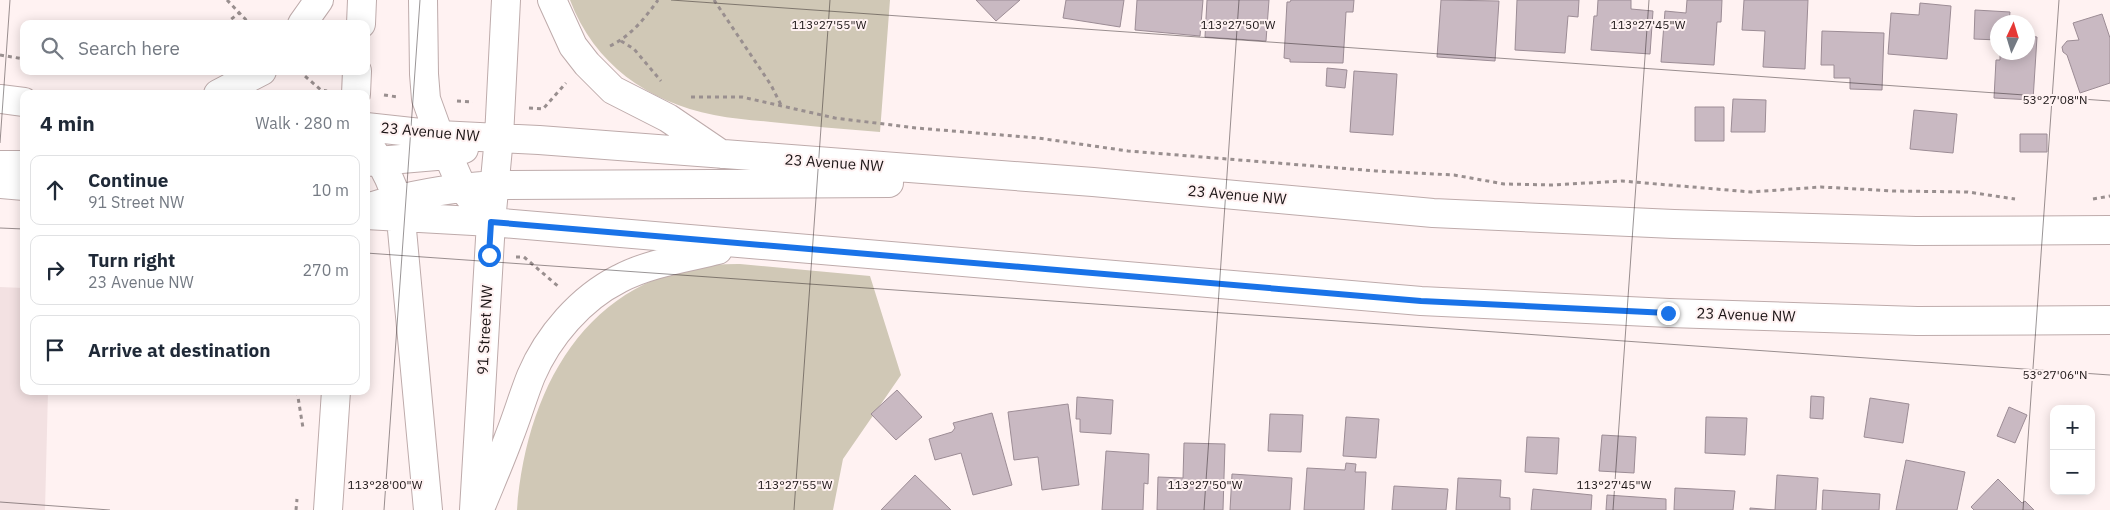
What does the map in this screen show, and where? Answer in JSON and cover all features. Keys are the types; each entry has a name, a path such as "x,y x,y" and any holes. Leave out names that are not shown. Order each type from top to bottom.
{"main road":[{"path":"305,20 319,0"},
{"path":"361,20 362,0"},
{"path":"424,0 425,90 443,145 462,187 491,222"},
{"name":"91 Street NW","path":"474,510 491,222 499,137 506,0"},
{"path":"552,0 573,46 613,90 668,118 722,154"},
{"path":"226,90 254,75"},
{"path":"356,90 357,75"},
{"path":"0,99 20,102"},
{"name":"23 Avenue NW","path":"370,128 443,145"},
{"path":"428,510 399,208 372,156 499,137"},
{"name":"23 Avenue NW","path":"499,137 1093,182 1433,213 1655,224 1916,231 2110,230"},
{"path":"0,165 20,165"},
{"path":"370,208 399,208 462,187 1093,182"},
{"path":"0,184 20,186"},
{"name":"23 Avenue NW","path":"370,214 399,208 491,222 738,245 1421,301 1668,313 1907,320 2110,320"},
{"path":"479,510 509,438 532,374 548,344 579,306 596,292 621,278 658,265 738,245"},
{"path":"318,395 328,507"},
{"path":"328,507 336,395"}],"path":[{"path":"226,0 246,20"},
{"path":"658,0 640,23 621,41 634,50 665,85"},
{"path":"714,0 771,85 781,105"},
{"path":"230,20 239,13"},
{"path":"0,55 20,58"},
{"path":"304,75 321,90"},
{"path":"684,96 742,97 835,118 916,128 1038,138 1128,151 1454,175 1504,184 1552,185 1622,181 1751,192 1821,187 1894,191 1968,192 2023,200"},
{"path":"2091,199 2110,196"},
{"path":"513,257 524,257 564,292"},
{"path":"298,395 303,431"},
{"path":"296,510 298,490"}],"shaded area":[{"path":"570,0 890,0 880,132 728,118 690,109 667,101 626,77 609,61 593,43 580,23"},
{"path":"740,264 870,276 901,375 843,459 833,510 517,510 524,462 536,416 554,374 578,338 609,307 646,284 689,269"},
{"path":"0,287 20,288 20,395 48,395 45,510 0,510"}],"building":[{"path":"976,0 1020,0 996,21"},
{"path":"1066,0 1124,0 1120,27 1063,18"},
{"path":"1137,0 1203,0 1200,36 1135,30"},
{"path":"1207,0 1269,0 1266,41 1205,37"},
{"path":"1291,0 1354,0 1353,12 1346,12 1343,63 1290,62 1290,59 1284,58 1287,2"},
{"path":"1441,0 1499,1 1495,61 1437,57"},
{"path":"1517,0 1579,0 1578,17 1568,16 1565,53 1515,50"},
{"path":"1598,0 1631,0 1631,9 1653,11 1650,54 1591,50 1594,16 1597,16"},
{"path":"1687,0 1722,0 1721,22 1717,22 1714,65 1661,62 1665,11 1686,13"},
{"path":"1744,0 1808,0 1805,69 1763,67 1765,31 1742,30"},
{"path":"1920,3 1951,6 1947,59 1888,54 1891,13 1919,15"},
{"path":"1975,10 2010,12 2010,15 1990,15 1990,40 1974,39"},
{"path":"2102,14 2110,38 2110,83 2080,93 2067,55 2063,52 2062,47 2067,41 2079,40 2073,23"},
{"path":"1822,31 1884,33 1882,90 1850,89 1850,78 1834,78 1834,65 1821,65"},
{"path":"2035,37 2037,37 2033,100 1994,98 1996,60 2035,60"},
{"path":"1327,68 1347,70 1345,88 1326,86"},
{"path":"1354,71 1397,74 1393,135 1350,132"},
{"path":"1733,99 1766,100 1765,132 1731,132"},
{"path":"1695,107 1724,107 1724,141 1695,141"},
{"path":"1914,110 1957,114 1953,153 1910,149"},
{"path":"2020,134 2047,134 2047,152 2020,152"},
{"path":"897,390 922,417 896,440 871,414"},
{"path":"1811,396 1824,397 1823,419 1810,418"},
{"path":"1077,397 1113,400 1111,434 1080,432 1080,419 1076,419"},
{"path":"1870,398 1909,404 1903,443 1864,437"},
{"path":"1068,404 1079,485 1042,490 1038,457 1014,460 1008,412"},
{"path":"2009,407 2027,415 2015,443 1997,436"},
{"path":"992,413 1012,485 973,495 961,453 935,460 929,439 952,432 955,428 953,423"},
{"path":"1270,414 1303,415 1301,452 1268,451"},
{"path":"1346,417 1379,419 1376,458 1343,456"},
{"path":"1706,417 1747,418 1745,455 1705,453"},
{"path":"1602,435 1636,437 1634,473 1599,471"},
{"path":"1527,437 1559,438 1557,474 1525,472"},
{"path":"1184,443 1225,444 1223,510 1157,510 1158,477 1183,478"},
{"path":"1106,451 1149,454 1148,484 1144,483 1143,510 1102,510"},
{"path":"1906,460 1965,472 1957,510 1896,510"},
{"path":"1346,463 1356,464 1355,472 1366,472 1364,510 1304,510 1307,468 1345,470"},
{"path":"1232,474 1292,478 1290,510 1230,510"},
{"path":"915,475 951,510 881,510"},
{"path":"1777,475 1818,478 1816,510 1775,510"},
{"path":"1458,478 1501,480 1500,497 1510,498 1510,510 1456,510"},
{"path":"1998,479 2022,503 2025,501 2034,510 1974,510 1971,507"},
{"path":"1394,486 1448,489 1446,510 1392,510"},
{"path":"1675,488 1735,491 1733,510 1674,510"},
{"path":"1533,489 1592,495 1591,510 1531,510"},
{"path":"1823,490 1880,494 1879,510 1822,510"},
{"path":"1607,495 1666,499 1666,510 1606,510"},
{"path":"1750,508 1775,510 1750,510"}],"route":[{"path":"489,255 491,222 738,245 1421,301 1668,313"}]}
